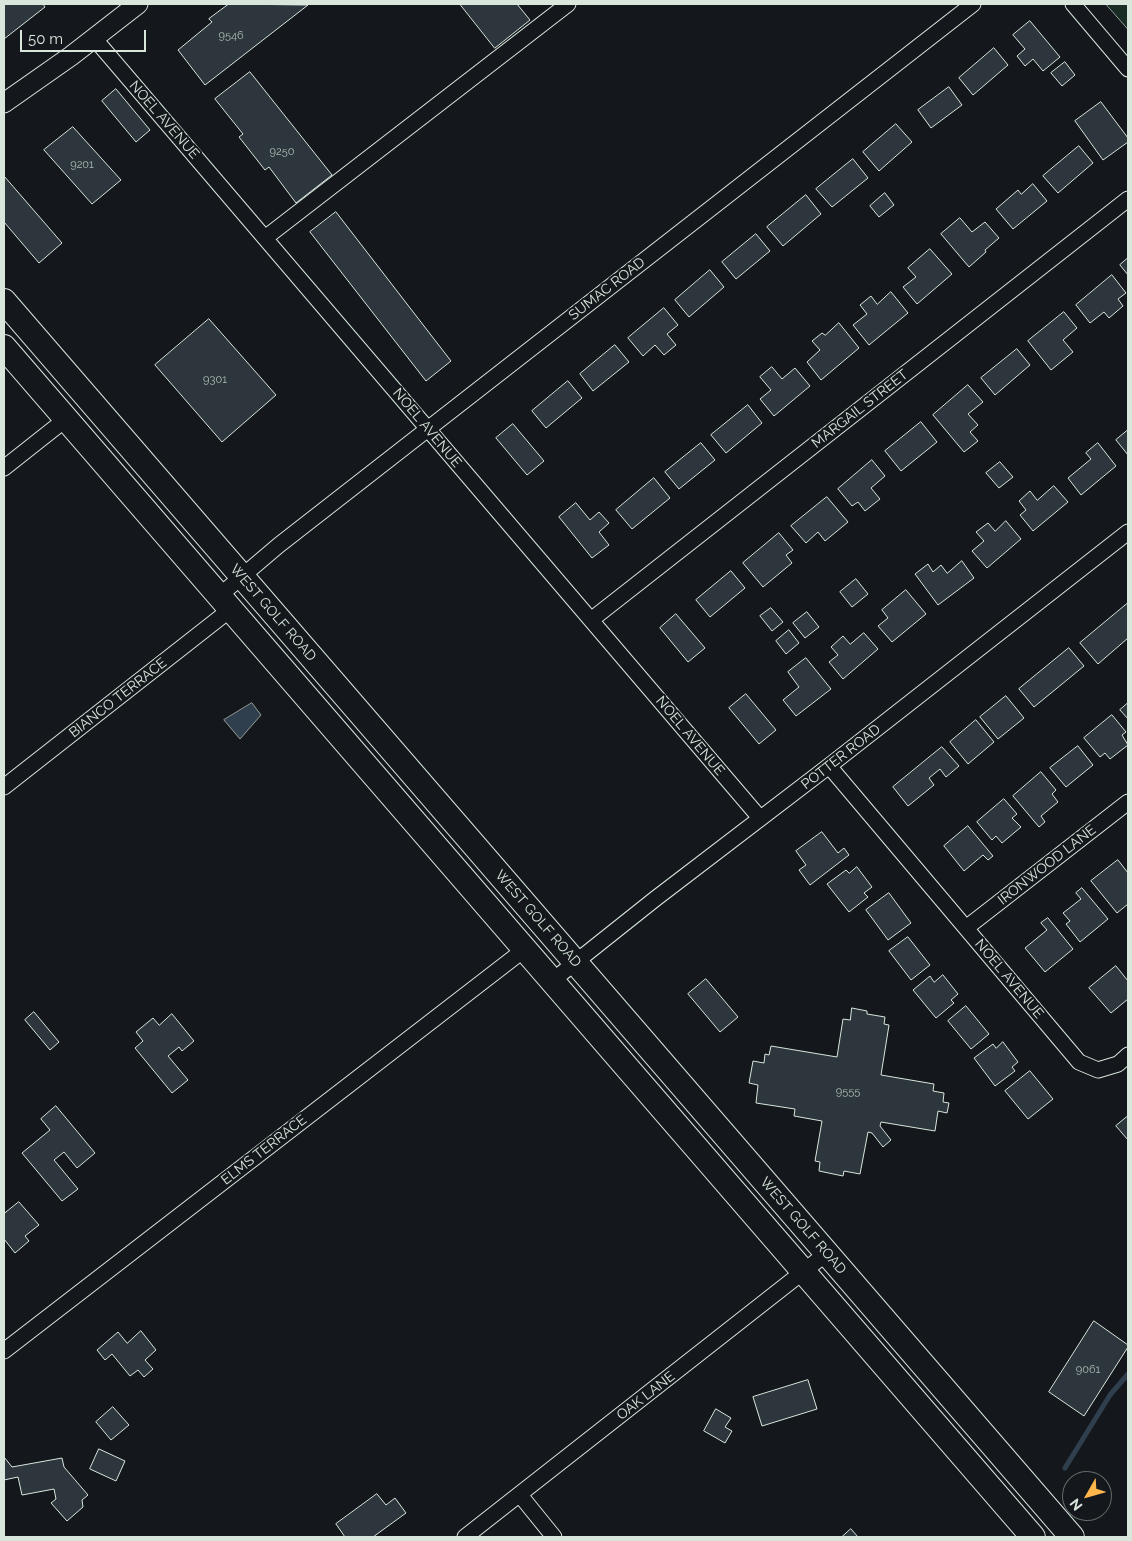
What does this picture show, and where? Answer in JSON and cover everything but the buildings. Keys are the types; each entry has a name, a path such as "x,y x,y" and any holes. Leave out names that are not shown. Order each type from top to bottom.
{"main road":[{"name":"WEST GOLF ROAD","path":"4,302 1072,1537"},
{"path":"4,346 1033,1537"}],"street":[{"path":"4,103 138,4"},
{"path":"265,238 568,4"},
{"name":"SUMAC ROAD","path":"243,577 279,545 973,4"},
{"path":"1073,4 1128,69"},
{"name":"NOEL AVENUE","path":"94,38 760,818"},
{"name":"MARGAIL STREET","path":"591,620 1128,199"},
{"path":"4,468 66,419"},
{"name":"POTTER ROAD","path":"552,981 1128,532"},
{"name":"BIANCO TERRACE","path":"4,787 225,603 243,577"},
{"name":"NOEL AVENUE","path":"829,766 1079,1062 1098,1070 1118,1064 1128,1055"},
{"name":"IRONWOOD LANE","path":"966,928 1128,802"},
{"name":"ELMS TERRACE","path":"4,1351 524,949"},
{"name":"OAK LANE","path":"465,1537 827,1253"},
{"path":"520,1495 554,1537"}],"green space":[{"path":"1106,4 1128,4 1128,29"}],"water":[{"path":"252,703 261,715 240,739 224,720"}],"waterway":[{"path":"1065,1468 1110,1395 1128,1374"}]}
